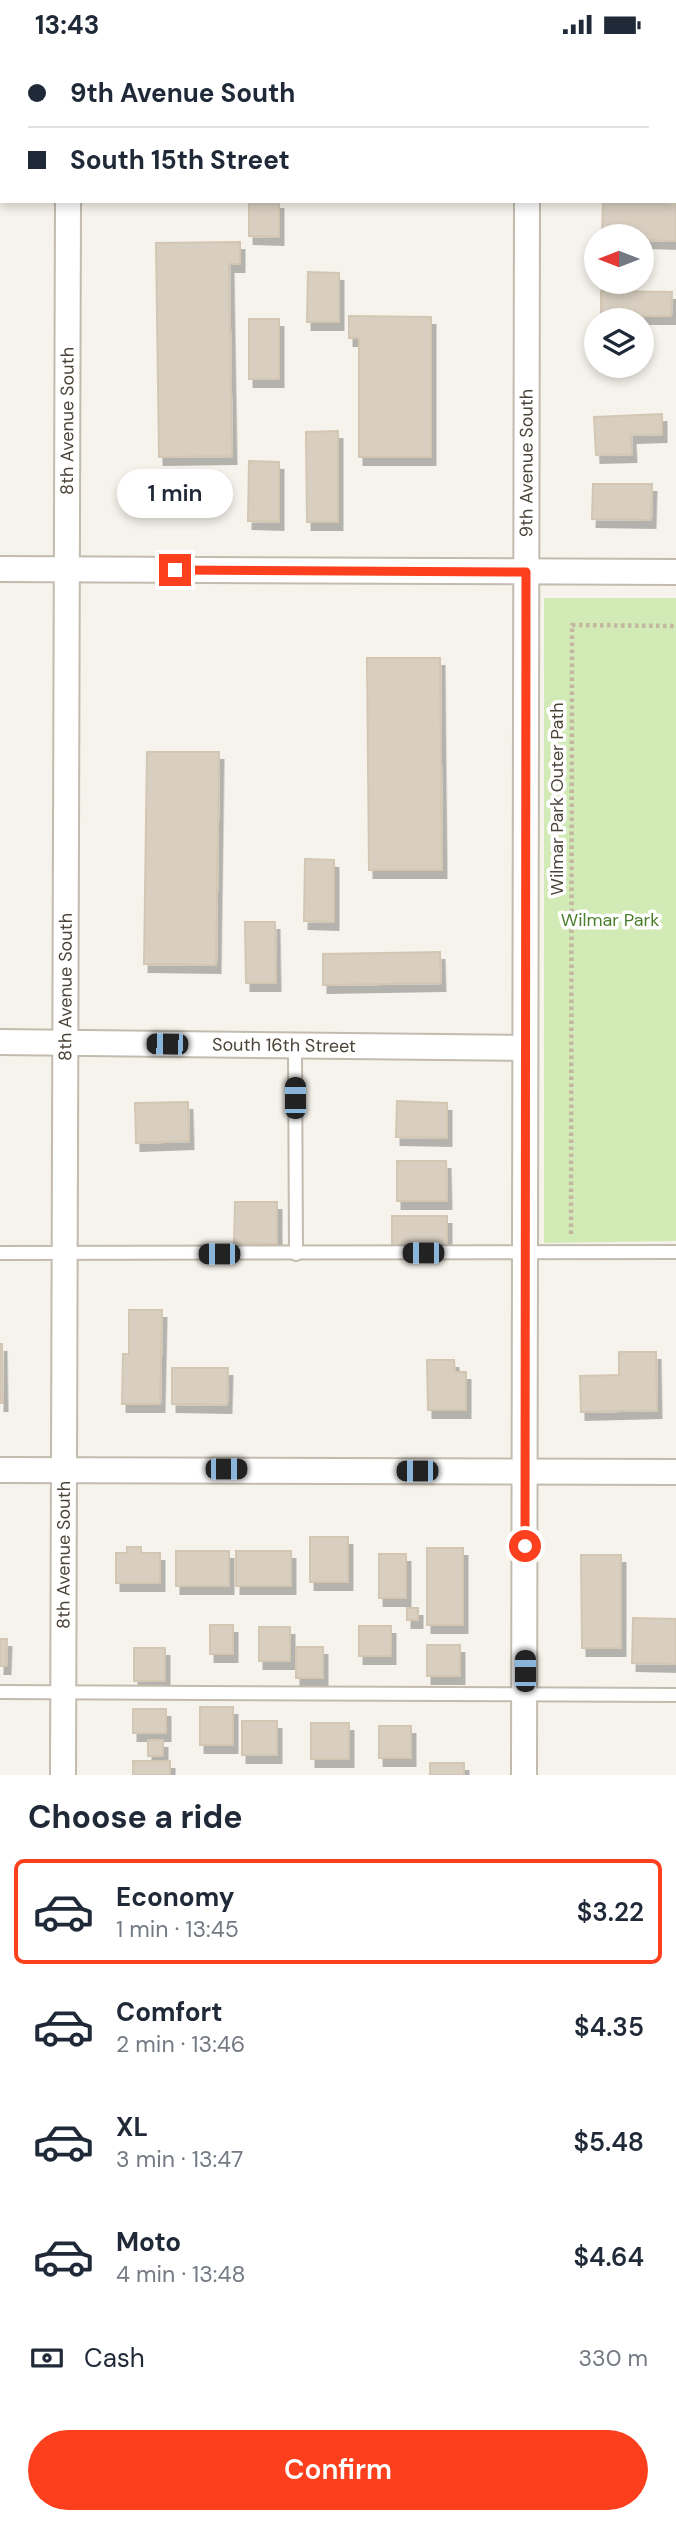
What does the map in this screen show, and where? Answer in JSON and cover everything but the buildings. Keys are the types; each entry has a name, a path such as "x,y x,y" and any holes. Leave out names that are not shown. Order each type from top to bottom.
{"street":[{"name":"8th Avenue South","path":"63,1775 68,203"},
{"name":"9th Avenue South","path":"524,1775 527,203"},
{"path":"0,569 676,572"},
{"name":"South 16th Street","path":"0,1042 524,1048"},
{"path":"0,1470 64,1468 676,1472"}],"lane":[{"path":"295,1046 296,1254"},
{"path":"0,1253 676,1252"},
{"path":"0,1692 676,1695"}],"path":[{"name":"Wilmar Park Outer Path","path":"571,1245 572,625 676,626"}],"green space":[{"name":"Wilmar Park","path":"544,598 676,598 676,1241 544,1243"}],"route":[{"path":"175,570 526,572 525,1546"}]}
